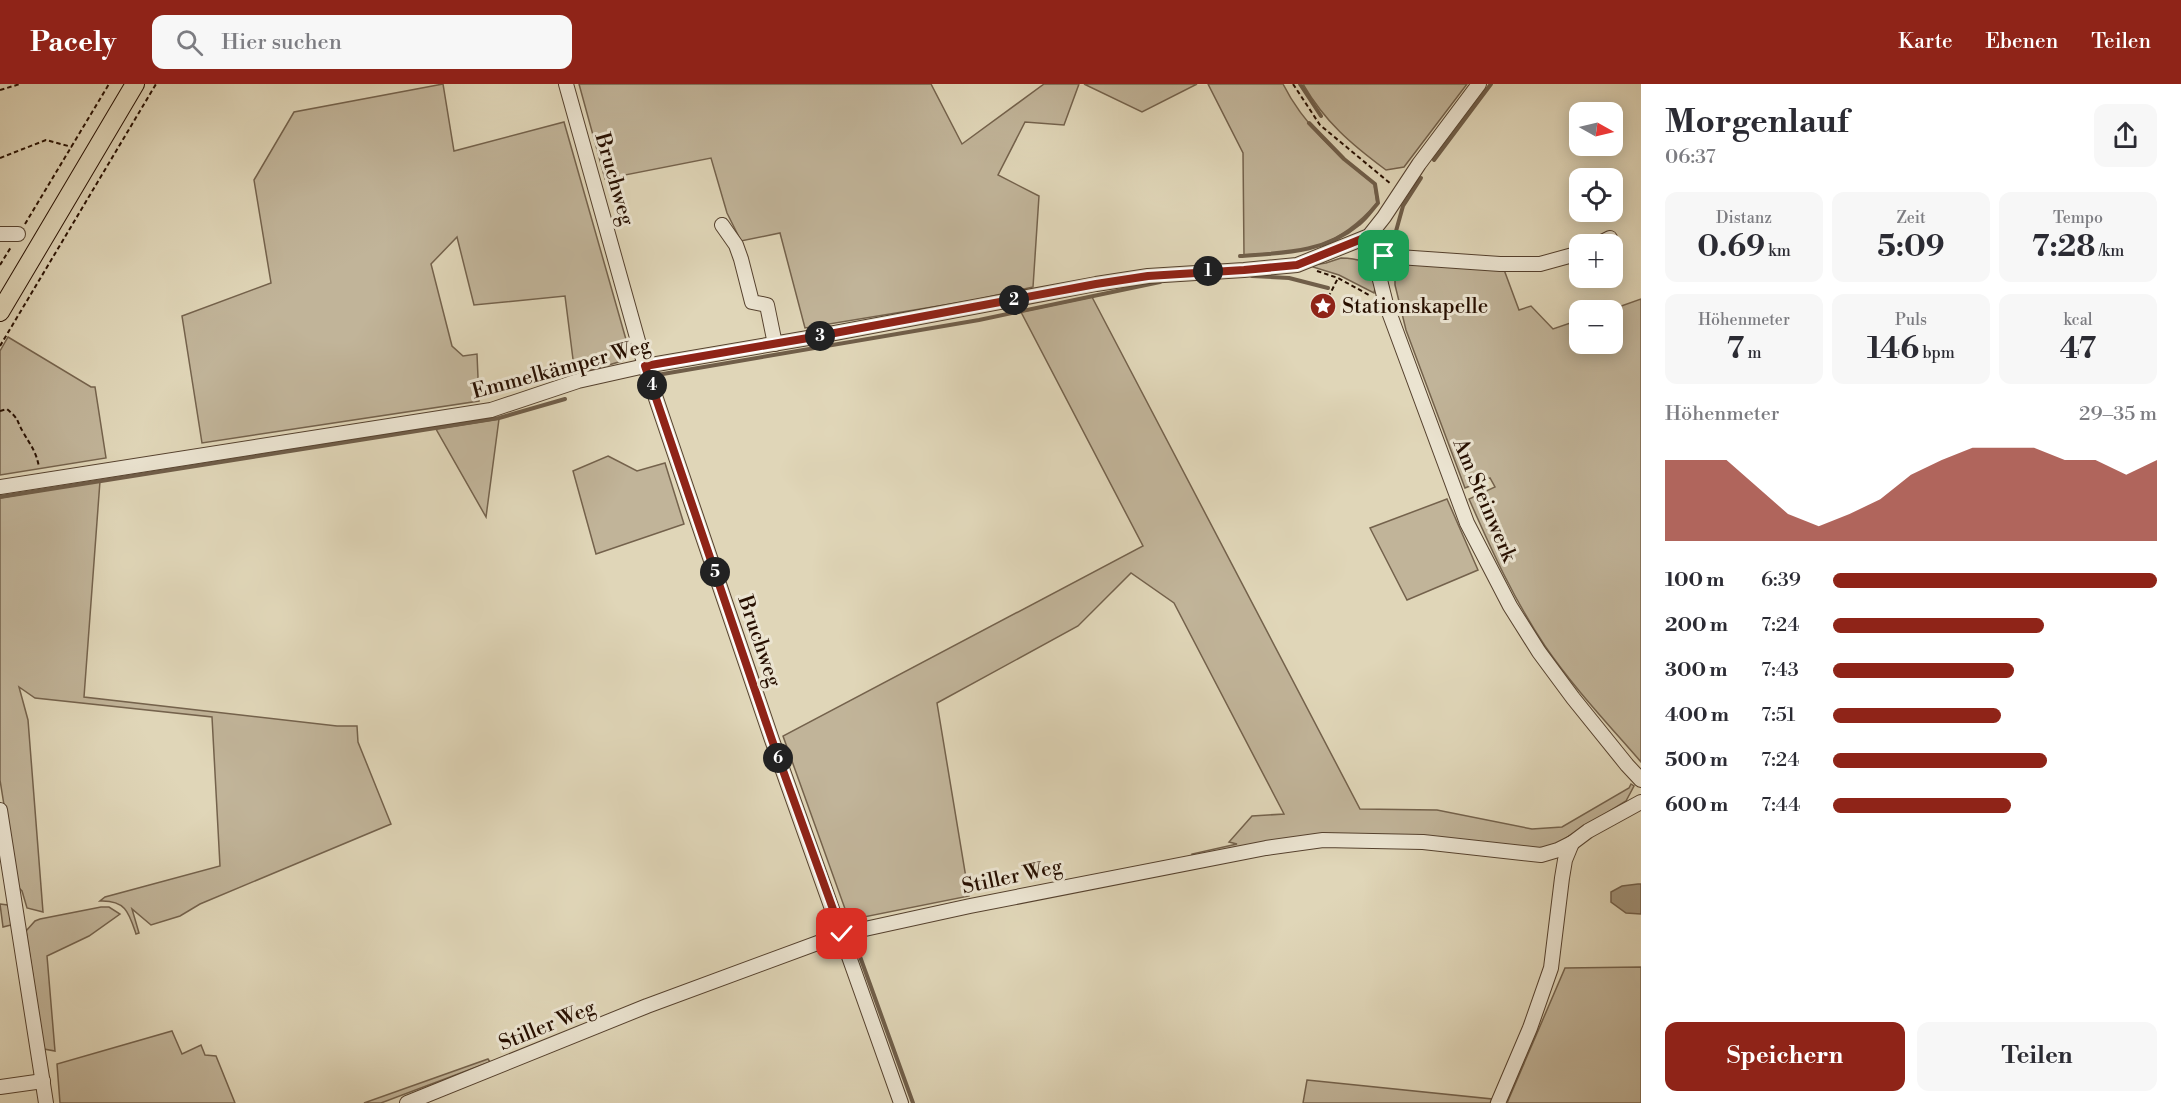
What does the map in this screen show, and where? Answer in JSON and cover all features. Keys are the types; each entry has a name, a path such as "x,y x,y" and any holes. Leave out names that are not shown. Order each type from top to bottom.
{"main road":[{"path":"0,312 135,84"}],"street":[{"name":"Bruchweg","path":"566,84 645,366 772,740 902,1103"},
{"path":"1369,236 1479,84"},
{"path":"722,225 736,245 752,302 767,305 775,344"},
{"path":"0,234 18,234"},
{"name":"Emmelkämper Weg","path":"0,487 491,410 578,381 645,366 1148,276 1297,265 1369,236"},
{"name":"Am Steinwerk","path":"1369,236 1386,304 1467,523 1510,606 1539,652 1573,698 1641,780"},
{"path":"1375,257 1540,264 1569,256"},
{"name":"Stiller Weg","path":"407,1103 647,1006 842,934 1119,875 1323,840 1424,842 1541,855 1572,843 1588,831 1641,802"},
{"path":"0,810 46,1103"},
{"path":"1498,1103 1530,1028 1551,968 1565,860 1572,843"},
{"path":"0,897 14,895"},
{"path":"0,1087 43,1081"}],"path":[{"path":"0,90 20,84"},
{"path":"0,265 109,84"},
{"path":"0,346 156,84"},
{"path":"1293,84 1320,125 1400,192"},
{"path":"0,158 46,140 72,147"},
{"path":"1297,265 1338,278 1386,304"},
{"path":"1325,304 1338,278"},
{"path":"0,411 7,409 18,418 23,432 37,454 42,480"}],"shaded area":[{"path":"443,84 454,151 564,122 629,350 622,361 575,375 565,296 474,305 457,237 431,264 452,346 463,356 477,354 479,401 202,443 182,316 271,283 254,180 294,112"},
{"path":"579,84 931,84 962,144 1044,84 1079,84 1064,125 1025,122 998,175 1039,196 1033,287 975,300 805,328 780,233 741,241 727,213 711,158 605,179"},
{"path":"1084,84 1197,84 1142,112"},
{"path":"1208,84 1283,84 1301,113 1323,139 1374,184 1377,203 1347,231 1317,246 1284,252 1244,255 1243,153"},
{"path":"1303,84 1467,84 1404,167 1386,170 1340,132 1320,110"},
{"path":"1341,258 1366,264 1374,278 1374,293 1339,275 1313,267 1313,265"},
{"path":"1395,261 1503,267 1519,310 1531,306 1553,329 1569,323 1569,354 1623,354 1623,305 1641,299 1641,762 1567,676 1523,611 1469,499 1495,487 1490,478 1465,488 1406,330 1395,285"},
{"path":"1092,297 1360,809 1437,810 1532,829 1562,827 1629,788 1631,784 1634,786 1626,801 1545,851 1426,838 1192,857 1192,854 1237,844 1229,842 1252,816 1284,814 1174,603 1131,573 1078,626 937,703 969,896 849,920 783,736 1143,546 1021,312"},
{"path":"8,337 91,387 95,387 106,458 0,475 0,351"},
{"path":"499,419 486,517 436,429"},
{"path":"608,456 637,471 665,463 684,524 596,554 573,471"},
{"path":"100,481 84,697 337,726 357,726 358,742 391,824 200,904 180,916 151,925 132,909 139,933 136,934 128,914 121,905 100,901 105,897 220,866 212,717 35,698 19,687 28,720 43,912 27,908 22,891 17,886 0,780 0,498"},
{"path":"1447,499 1478,570 1407,600 1370,528"},
{"path":"1641,884 1641,914 1626,913 1611,902 1611,892 1622,886"},
{"path":"0,904 12,908 15,924 3,927"},
{"path":"109,907 120,914 89,936 47,956 55,1051 44,1049 26,931 40,919"},
{"path":"1641,967 1641,1103 1507,1103 1565,968"},
{"path":"172,1031 182,1054 201,1045 205,1055 216,1056 235,1103 60,1103 57,1064"},
{"path":"488,1059 490,1062 381,1103 364,1103"},
{"path":"1307,1080 1492,1099 1490,1103 1303,1103"}],"waterway":[{"path":"1300,84 1321,116"},
{"path":"1434,160 1491,84"},
{"path":"1240,256 1302,250 1332,241 1362,222 1378,203 1375,184 1344,159 1309,123"},
{"path":"1391,249 1403,206 1421,178"},
{"path":"1390,279 1391,263"},
{"path":"1252,276 1289,278 1328,288"},
{"path":"657,375 979,320 1160,282"},
{"path":"0,497 499,418 565,399"},
{"path":"854,940 913,1103"}],"place":[{"name":"Stationskapelle","path":"1323,306"}],"route":[{"path":"842,934 772,740 645,366 1096,284 1148,276 1297,265 1369,236 1375,257 1384,256"}]}
